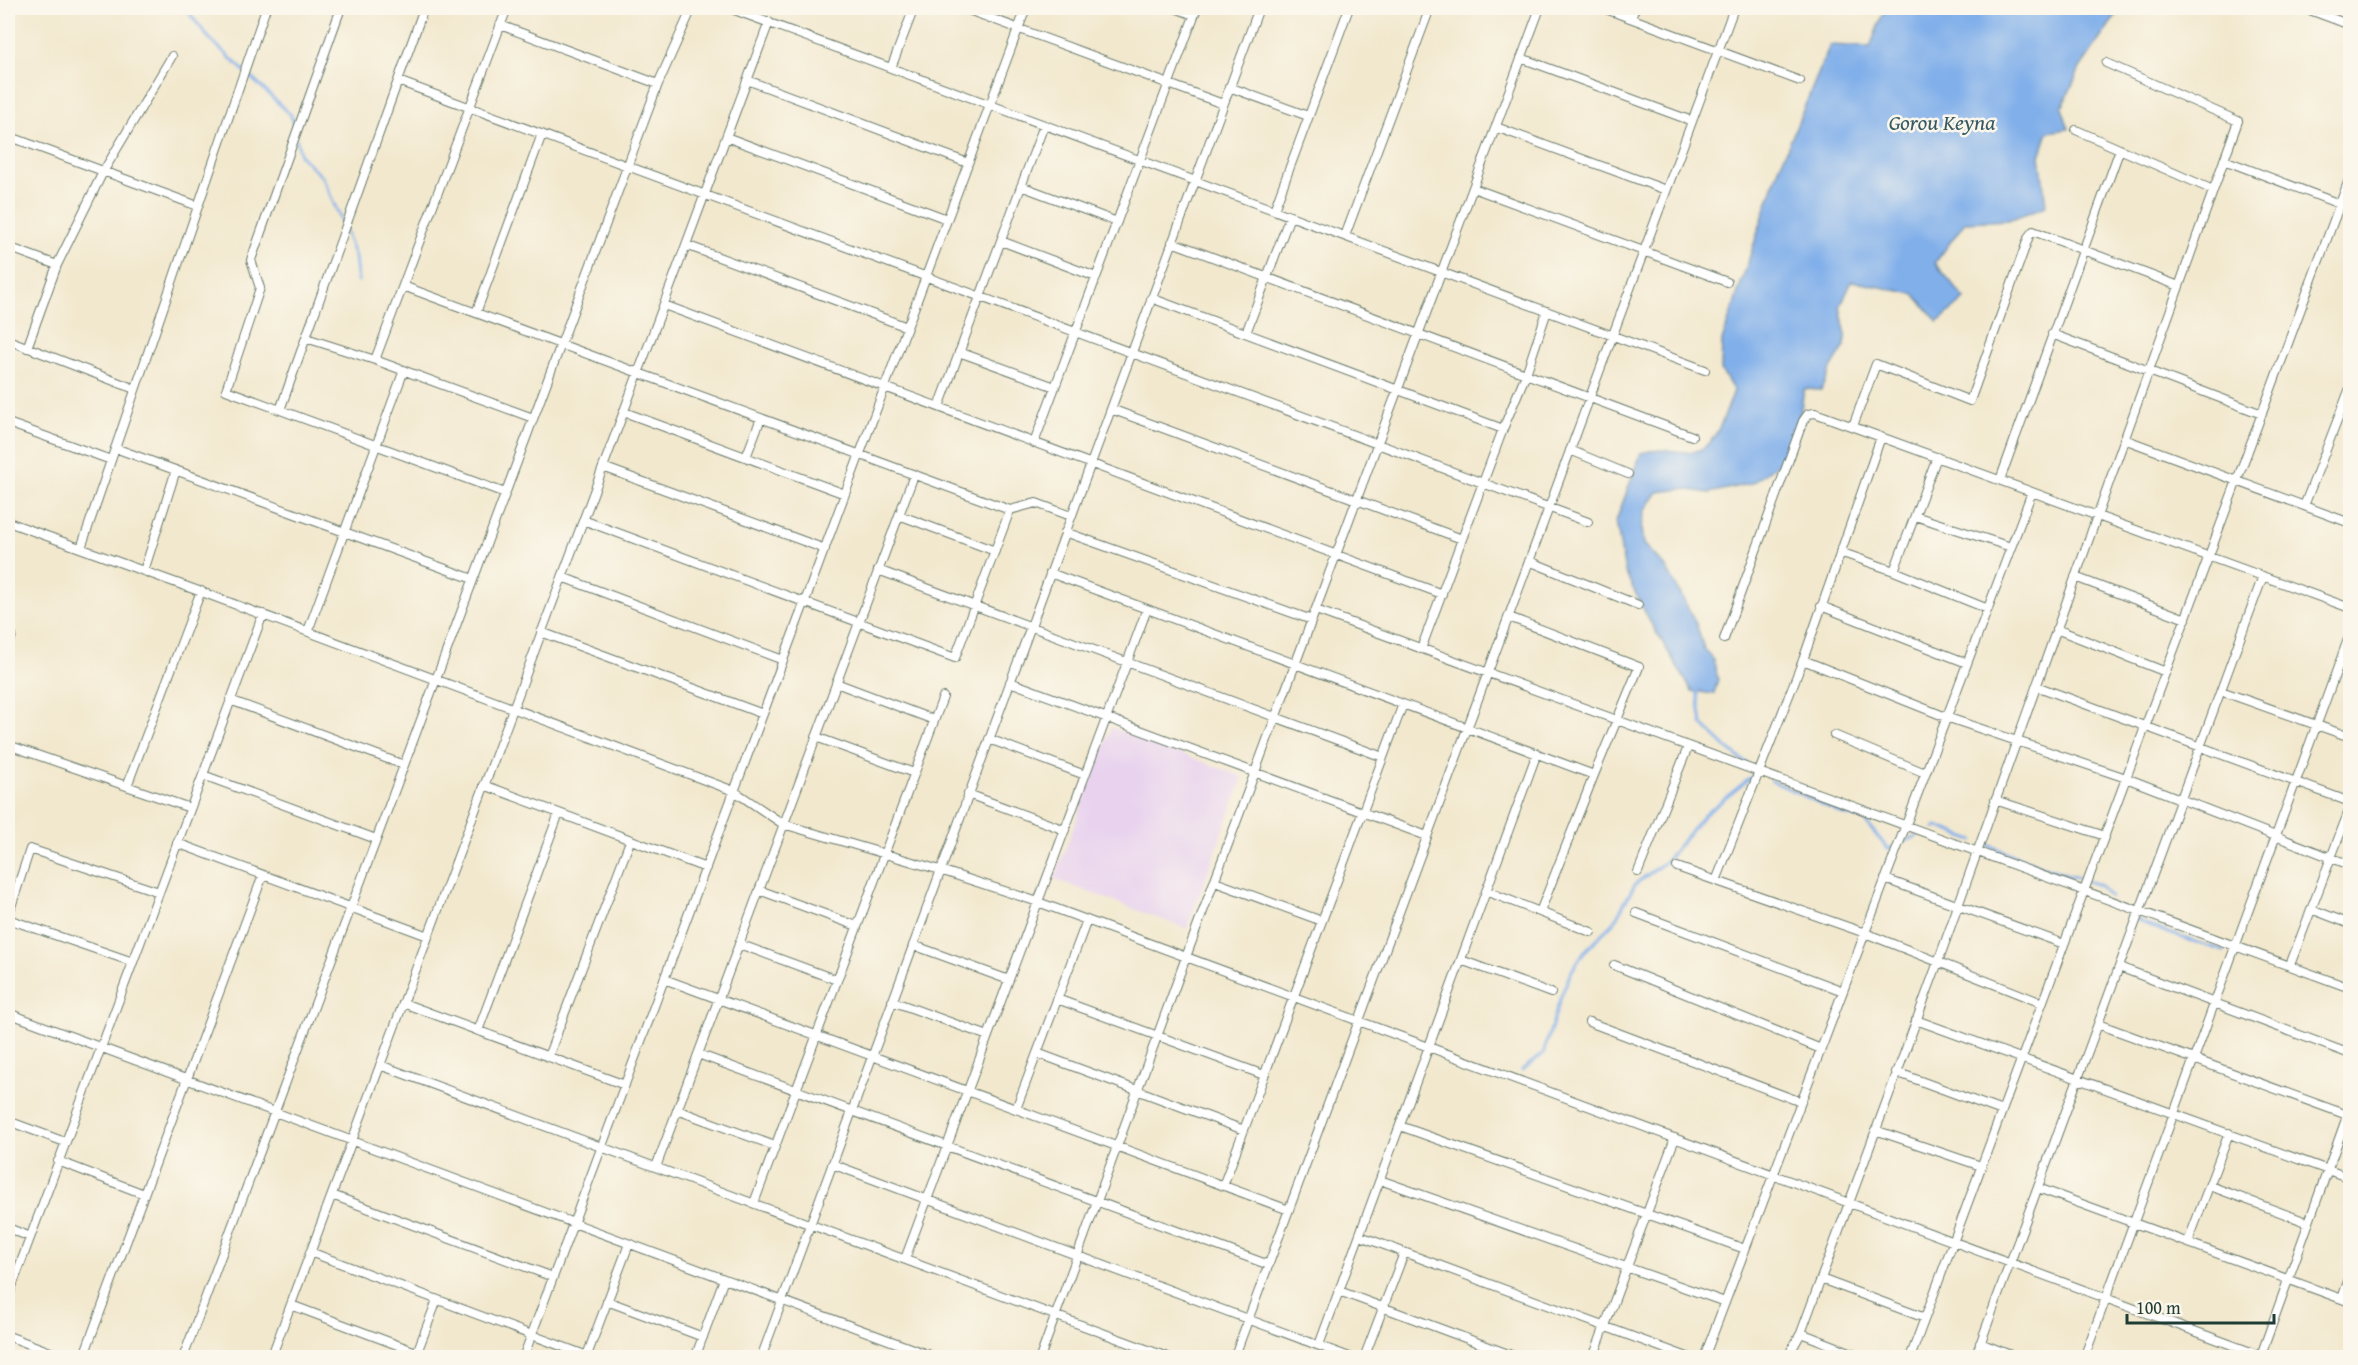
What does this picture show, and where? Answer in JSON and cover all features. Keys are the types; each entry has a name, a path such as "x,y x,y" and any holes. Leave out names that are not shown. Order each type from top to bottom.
{"street":[{"path":"81,548 266,8"},
{"path":"341,8 251,260 260,288 226,390 505,493"},
{"path":"280,410 424,8"},
{"path":"375,360 507,8"},
{"path":"183,1358 627,166 658,84 692,8"},
{"path":"729,8 1705,370"},
{"path":"891,68 914,8"},
{"path":"963,8 1223,104"},
{"path":"523,1358 1026,8"},
{"path":"1034,442 1195,11 1175,8"},
{"path":"761,1358 1259,8"},
{"path":"1274,210 1349,8"},
{"path":"1345,236 1430,8"},
{"path":"1040,1358 1186,957 1540,8"},
{"path":"1603,8 1800,81"},
{"path":"1631,18 1635,8"},
{"path":"1234,1358 1734,8"},
{"path":"2307,9 2350,25"},
{"path":"271,1358 769,22"},
{"path":"500,25 658,84"},
{"path":"27,348 57,265 104,172 172,56"},
{"path":"1521,58 1692,122"},
{"path":"1787,1358 1801,1333 1938,962 2238,122 2106,63"},
{"path":"747,80 969,163"},
{"path":"398,81 1588,522"},
{"path":"1229,87 1308,116"},
{"path":"939,407 1044,125"},
{"path":"1496,127 1666,190"},
{"path":"2076,130 2213,190"},
{"path":"476,313 543,134"},
{"path":"8,136 198,206"},
{"path":"726,137 947,219"},
{"path":"2000,480 2120,149"},
{"path":"2224,160 2350,208"},
{"path":"1910,1358 2350,177"},
{"path":"1021,186 1117,222"},
{"path":"1473,188 1728,282"},
{"path":"1246,333 1290,216"},
{"path":"1853,426 1876,364 1970,400 2030,233 2037,232 2179,286"},
{"path":"1001,241 1096,276"},
{"path":"1172,242 1692,436"},
{"path":"686,245 907,327"},
{"path":"8,247 57,265"},
{"path":"403,286 1010,510 1036,503 1071,516"},
{"path":"1151,298 1503,429"},
{"path":"664,305 1442,594"},
{"path":"1421,649 1503,429 1526,374 1547,311"},
{"path":"2052,334 2262,414"},
{"path":"306,338 404,370 533,418"},
{"path":"8,340 135,389"},
{"path":"959,352 1055,387"},
{"path":"308,631 404,370"},
{"path":"2304,506 2350,388"},
{"path":"1111,409 1462,540"},
{"path":"624,412 845,494"},
{"path":"1724,639 1803,421 1808,414 1815,412 2350,608"},
{"path":"746,457 761,418"},
{"path":"8,423 111,460"},
{"path":"1716,881 1803,660 1881,437"},
{"path":"2124,439 2350,523"},
{"path":"115,448 473,579"},
{"path":"1570,450 1628,474"},
{"path":"1894,571 1937,457"},
{"path":"603,467 825,549"},
{"path":"144,571 176,470"},
{"path":"656,1167 914,475"},
{"path":"1704,1358 2032,492"},
{"path":"583,520 955,658 1010,510"},
{"path":"899,515 995,551"},
{"path":"1915,516 2011,547"},
{"path":"8,522 201,591 734,791 783,824 940,870 1038,902 2263,1357 2288,1279 2350,1113 2098,1024"},
{"path":"1065,532 1312,620"},
{"path":"1840,552 1988,609"},
{"path":"1529,561 1638,605"},
{"path":"878,570 1383,757"},
{"path":"1050,573 1594,774"},
{"path":"1975,1358 2263,576"},
{"path":"2075,577 2186,619"},
{"path":"562,578 783,660"},
{"path":"127,786 201,591"},
{"path":"1821,606 1967,663"},
{"path":"905,1259 1147,609"},
{"path":"1316,610 2350,988"},
{"path":"8,1297 263,614"},
{"path":"1509,616 1640,667 1594,774 1540,912"},
{"path":"2056,629 2166,672"},
{"path":"542,632 763,714"},
{"path":"8,634 12,635 8,646"},
{"path":"2084,1358 2350,634"},
{"path":"1803,660 1946,717 2126,778 2180,801 2350,865"},
{"path":"1010,682 1427,836"},
{"path":"836,683 934,720"},
{"path":"2036,686 2350,802"},
{"path":"2221,691 2350,737"},
{"path":"754,1203 943,697"},
{"path":"230,700 404,765"},
{"path":"1223,1186 1403,704"},
{"path":"1834,735 1925,773"},
{"path":"816,737 914,773"},
{"path":"989,739 1085,775"},
{"path":"8,745 190,808"},
{"path":"1638,872 1688,747"},
{"path":"1318,1345 1340,1291 1537,753"},
{"path":"203,775 376,839"},
{"path":"484,785 706,868"},
{"path":"969,794 1065,830"},
{"path":"1995,800 2105,836"},
{"path":"2290,965 2350,808"},
{"path":"478,1031 560,813"},
{"path":"548,1057 630,841"},
{"path":"177,843 428,936"},
{"path":"133,962 8,917 30,849 159,892"},
{"path":"1677,867 1864,933 2042,1003"},
{"path":"83,1358 263,874"},
{"path":"1885,879 2064,945"},
{"path":"1215,882 1322,921"},
{"path":"759,890 857,926"},
{"path":"1486,891 1591,932"},
{"path":"2312,909 2350,924"},
{"path":"1636,913 1843,991"},
{"path":"1016,1109 1087,920"},
{"path":"739,944 837,981"},
{"path":"913,945 1009,980"},
{"path":"1461,960 1551,993"},
{"path":"1614,965 1821,1049"},
{"path":"2119,967 2350,1054"},
{"path":"664,979 1289,1210"},
{"path":"1057,999 1264,1075"},
{"path":"892,1001 988,1036"},
{"path":"403,1003 625,1086"},
{"path":"8,1013 937,1358"},
{"path":"1916,1020 2350,1178"},
{"path":"1589,1023 1801,1102"},
{"path":"1037,1053 1244,1130"},
{"path":"698,1054 1269,1265"},
{"path":"380,1065 1170,1358"},
{"path":"1896,1072 2002,1111"},
{"path":"677,1110 775,1146"},
{"path":"8,1121 65,1142"},
{"path":"1400,1126 1745,1249"},
{"path":"1875,1130 1982,1166"},
{"path":"2188,1242 2229,1133"},
{"path":"1593,1358 1675,1138"},
{"path":"58,1161 144,1194"},
{"path":"832,1164 1352,1358"},
{"path":"1380,1180 1725,1302"},
{"path":"2210,1186 2309,1223"},
{"path":"2038,1188 2346,1300 2350,1276"},
{"path":"332,1195 553,1277"},
{"path":"8,1228 30,1237"},
{"path":"1360,1236 1690,1358"},
{"path":"310,1252 589,1357 629,1244"},
{"path":"1364,1358 1404,1253"},
{"path":"695,1358 724,1279"},
{"path":"1821,1279 1925,1318"},
{"path":"1340,1291 1519,1358"},
{"path":"417,1355 437,1300"},
{"path":"607,1301 703,1337"},
{"path":"291,1305 417,1355 432,1358"},
{"path":"1801,1333 1865,1358"},
{"path":"8,1336 66,1358"},
{"path":"1980,1343 2018,1358"}],"shaded area":[{"path":"1111,727 1243,777 1187,929 1054,879"}],"water":[{"name":"Gorou Keyna","path":"1885,8 2121,8 2080,68 2062,108 2069,129 2048,132 2040,156 2046,206 2009,220 1965,222 1935,263 1965,299 1938,322 1914,294 1852,281 1840,307 1845,331 1845,346 1821,390 1804,389 1797,435 1777,464 1753,483 1709,493 1683,489 1658,492 1645,510 1642,527 1644,544 1667,569 1696,623 1704,649 1713,659 1718,679 1714,694 1692,691 1649,620 1625,572 1616,521 1641,453 1659,450 1697,451 1712,439 1718,430 1734,391 1721,370 1722,341 1778,171 1830,45 1870,47"}],"waterway":[{"path":"185,8 209,38 291,115 295,130"},
{"path":"297,140 300,155 323,178 344,227"},
{"path":"346,233 355,257 358,281"},
{"path":"1697,689 1702,724 1747,764"},
{"path":"1522,1070 1543,1054 1571,972 1584,952 1614,922 1635,884 1665,862 1703,816 1754,775"},
{"path":"1772,781 1843,814 1863,819 1888,849 1896,846"},
{"path":"1935,828 1937,826 1973,840"},
{"path":"1902,843 1917,836"},
{"path":"1988,845 2035,864 2099,885 2110,897"},
{"path":"2121,908 2129,915 2154,928 2224,951"}]}
